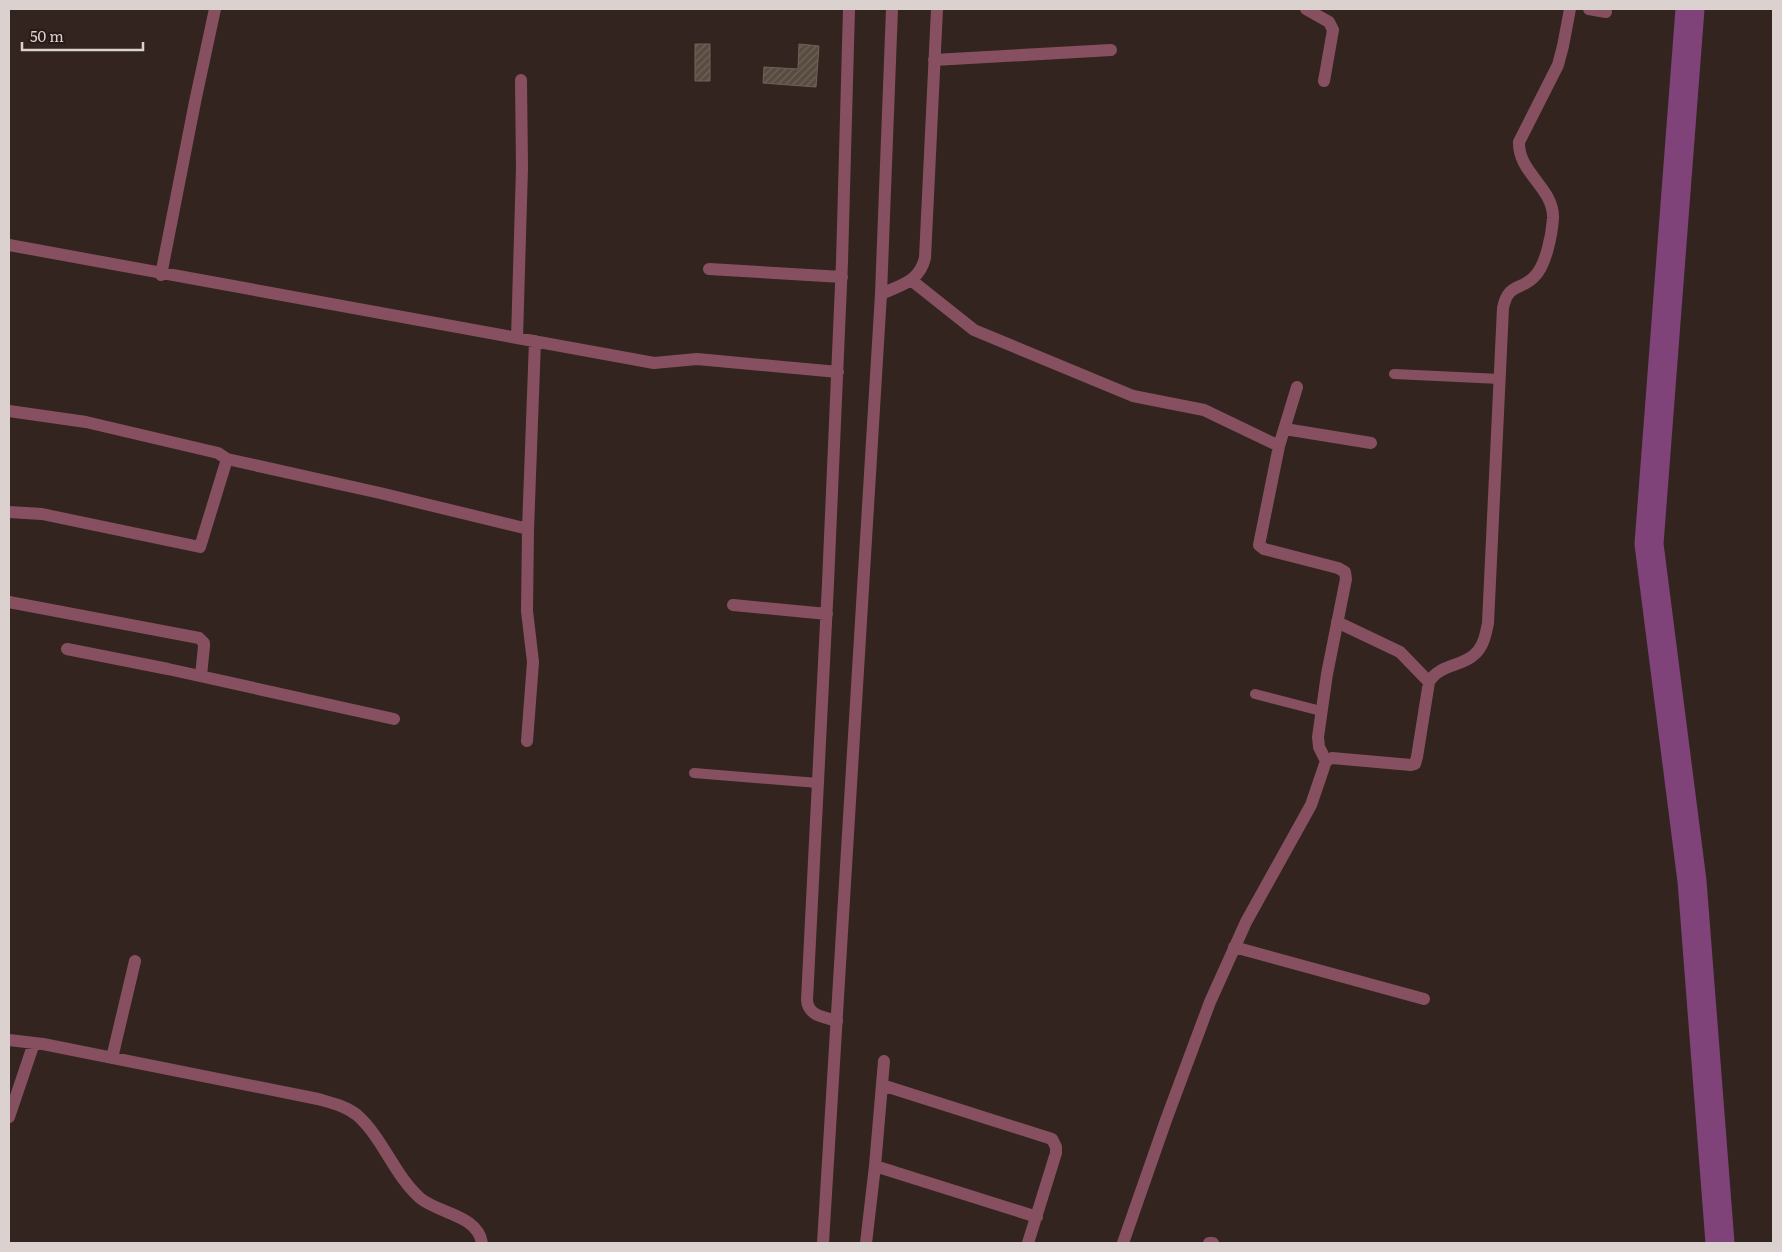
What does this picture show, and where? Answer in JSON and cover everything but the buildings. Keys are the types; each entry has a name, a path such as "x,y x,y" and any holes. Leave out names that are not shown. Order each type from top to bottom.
{"street":[{"path":"161,274 215,9"},
{"path":"837,1022 812,1012 807,1006 838,372 849,9"},
{"path":"823,1243 881,294 892,9"},
{"path":"881,294 911,280 920,271 924,258 937,9"},
{"path":"1306,9 1329,22 1333,30 1324,81"},
{"path":"1326,761 1332,758 1415,764 1429,682 1432,677 1442,670 1469,658 1481,646 1488,623 1505,300 1510,290 1528,282 1539,272 1546,254 1553,217 1549,200 1523,164 1520,157 1519,142 1558,64 1564,46 1570,9"},
{"path":"1589,9 1606,12"},
{"path":"934,60 1111,50"},
{"path":"517,338 522,168 521,80"},
{"path":"9,246 654,363 697,359 838,372"},
{"path":"709,269 842,277"},
{"path":"911,280 974,330 1133,396 1204,410 1279,446"},
{"path":"528,741 533,662 527,611 534,341"},
{"path":"1123,1243 1169,1111 1210,1002 1246,922 1310,805 1326,761 1318,742 1321,711 1346,579 1345,572 1338,568 1259,545 1279,446 1297,387"},
{"path":"9,411 86,422 218,453 228,459 528,529"},
{"path":"1284,429 1371,443"},
{"path":"9,512 42,514 200,547 228,459"},
{"path":"9,602 199,638 204,643 201,676"},
{"path":"733,605 827,614"},
{"path":"1337,622 1400,652 1429,682"},
{"path":"67,649 201,676 394,719"},
{"path":"1234,947 1424,999"},
{"path":"112,1058 135,961"},
{"path":"9,1040 34,1043 318,1099 345,1107 366,1124 418,1196 427,1203 471,1224 478,1230 482,1243"},
{"path":"9,1117 34,1043"},
{"path":"866,1243 884,1060"},
{"path":"882,1085 1052,1139 1056,1147 1056,1153 1028,1243"},
{"path":"875,1166 1037,1217"}],"lane":[{"path":"1394,374 1500,379"},
{"path":"1255,694 1321,711"},
{"path":"694,773 818,783"}],"waterway":[{"path":"1690,9 1649,544 1692,881 1720,1243"}]}
